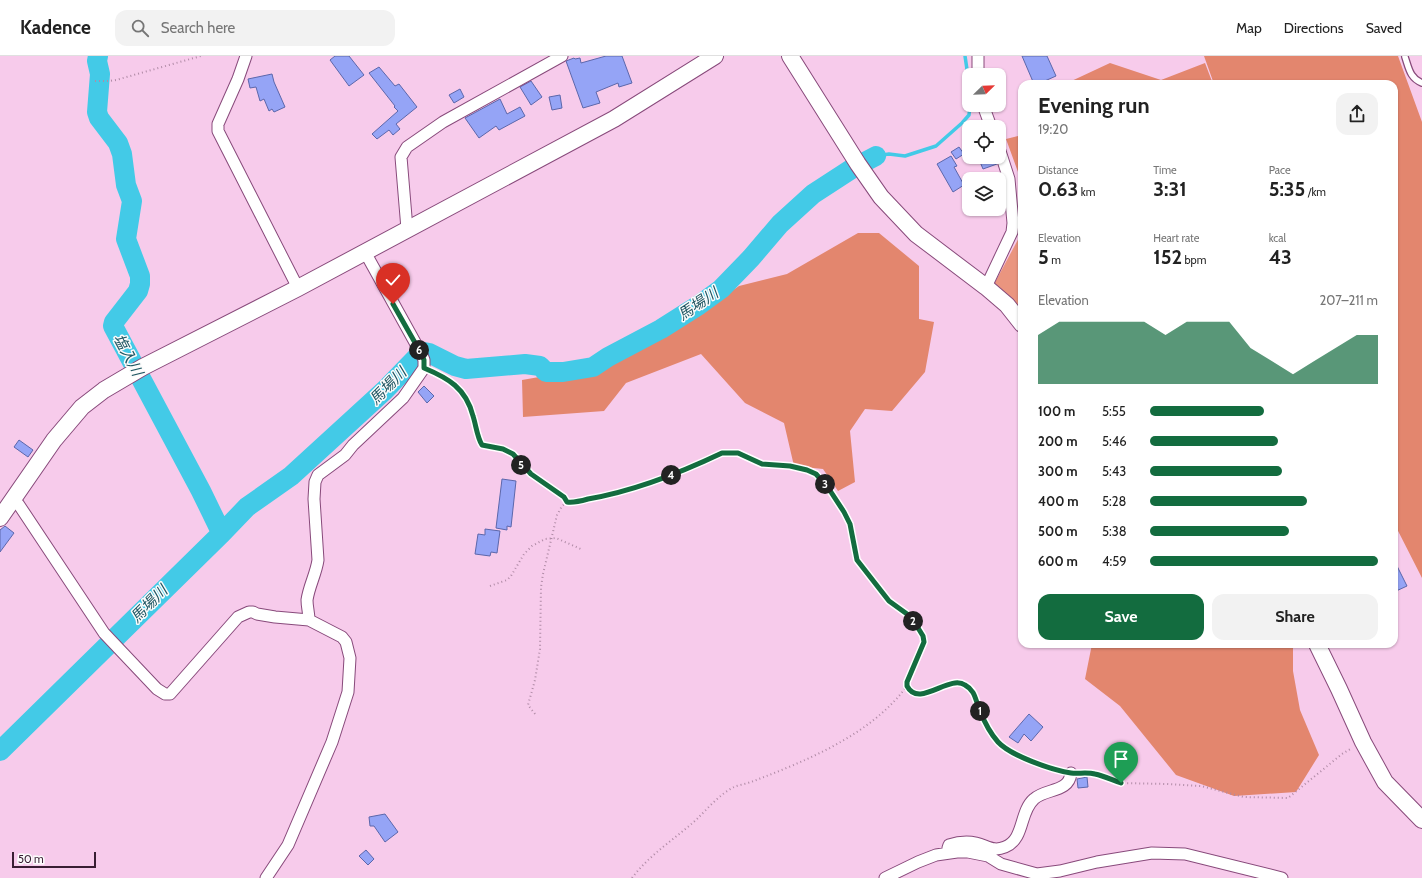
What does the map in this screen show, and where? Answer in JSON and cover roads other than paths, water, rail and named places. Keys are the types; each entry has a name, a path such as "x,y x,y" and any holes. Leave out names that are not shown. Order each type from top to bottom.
{"street":[{"path":"246,56 238,79 218,124 218,131 298,288"},
{"path":"408,228 401,156 407,147 443,122 562,56"},
{"path":"0,518 54,440 82,407 104,390 614,119 715,56"},
{"path":"790,56 858,164 881,197 916,234 986,287 1007,305 1018,319"},
{"path":"978,56 978,68"},
{"path":"986,287 1012,232 1013,223 1009,179 1004,164"},
{"path":"309,620 307,602 317,570 318,560 314,499 315,482 322,471 331,467 345,455 353,445 403,398 424,368 424,360 422,355 365,252"},
{"path":"14,499 104,633 120,648 157,689 165,694 170,694 238,617 244,614 253,612 275,617 309,620 342,637 346,642 350,658 348,692 332,742 288,845 266,878"},
{"path":"1319,648 1363,742 1385,782 1422,820"},
{"path":"949,853 949,844 957,842 976,843 995,850 1006,847 1013,842 1023,821 1024,812 1034,798 1066,785 1070,779 1071,773"},
{"path":"885,878 936,855 968,852 988,856 1001,864 1037,874 1152,853 1185,854 1282,878"}],"lane":[{"path":"1405,57 1412,77 1416,81 1422,83"}],"waterway":[{"name":"塩入川","path":"98,56 97,61 100,74 97,112 99,118 118,143 122,154 126,185 132,201 126,239 140,276 138,291 114,322 113,326 222,533"},
{"path":"965,56 967,68"},
{"path":"876,156 889,154 905,156 936,146 962,123 969,115 969,112"},
{"name":"馬場川","path":"0,751 247,507 291,476 424,352 455,366 466,369 525,364 540,366 546,372 563,372 593,367 608,357 661,329 721,289 751,258 780,224 813,194 853,168 876,156"}]}
